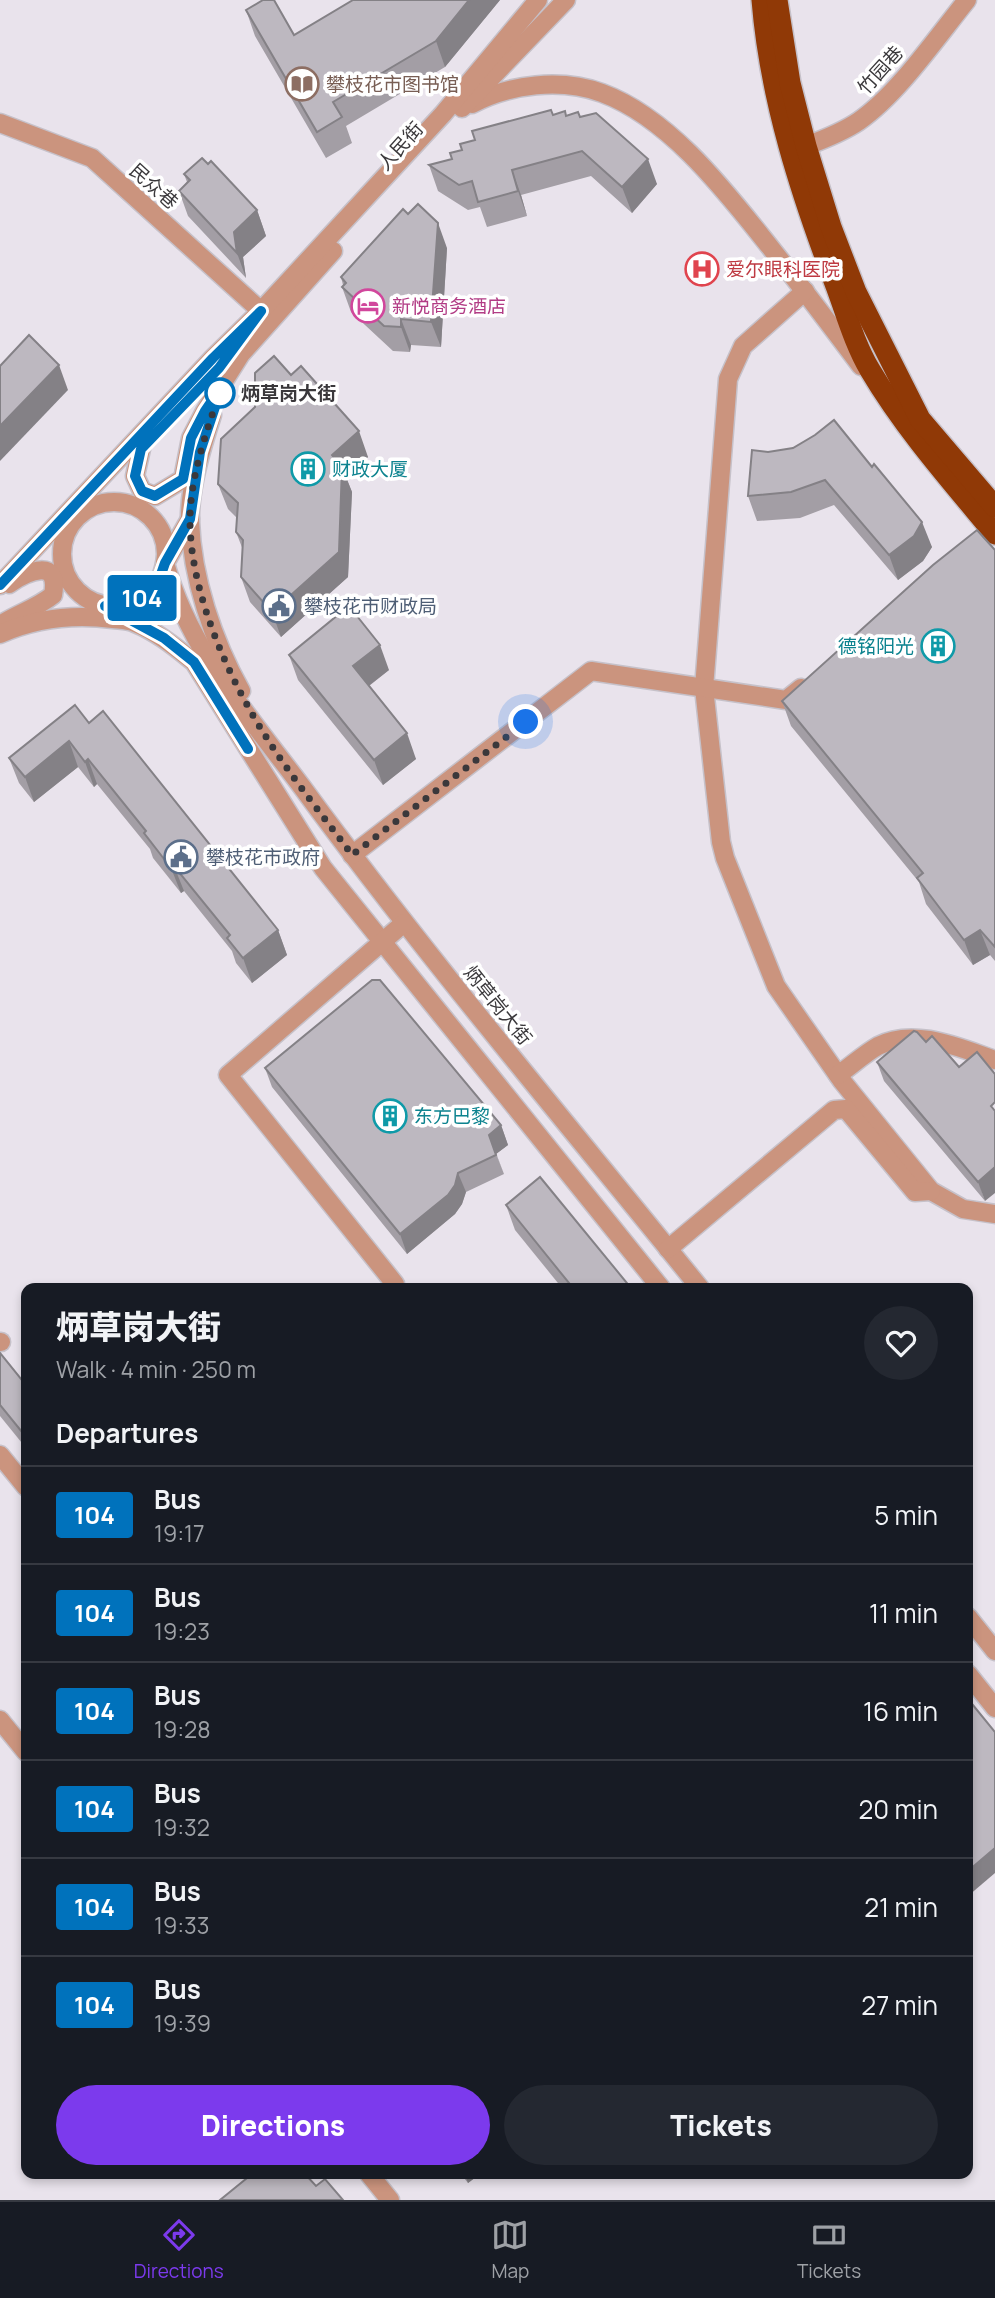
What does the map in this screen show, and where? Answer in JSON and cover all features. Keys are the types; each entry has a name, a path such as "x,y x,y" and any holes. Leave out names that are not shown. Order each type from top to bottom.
{"highway":[{"path":"762,0 773,89 815,231 868,367 909,431 992,537"},
{"path":"777,0 790,83 806,146 831,227 856,292 920,419 995,507"}],"street":[{"name":"人民街","path":"265,317 443,114 538,0"},
{"name":"人民街","path":"265,317 566,0"},
{"name":"竹园巷","path":"806,146 833,136 860,120 885,100 967,0"},
{"path":"460,111 494,94 537,85 573,87 601,93 635,110 690,155 739,208 805,291 909,431"},
{"name":"民众巷","path":"0,123 92,158 265,317"},
{"path":"805,291 743,345 727,379 704,688 721,842 776,986 838,1075 931,1191 963,1209 995,1214"},
{"path":"141,449 135,476 142,491 155,496 183,479 191,438 205,411 265,317"},
{"path":"265,317 75,520 66,532 62,548 68,579 77,591 164,638 194,662 323,868 656,1283"},
{"path":"0,589 213,358 265,317"},
{"path":"222,386 200,452 190,519 194,560 217,638 236,683 270,743"},
{"path":"0,589 88,509 103,502 135,506 149,516 160,529 165,546 165,563 174,595 200,648 270,743"},
{"path":"0,634 97,603 120,606 135,602 148,593 159,580 165,563 190,519"},
{"path":"0,589 25,573 35,570 45,570 52,575 55,583 53,595 42,604 0,625"},
{"path":"34,622 92,616 132,621"},
{"path":"352,855 591,671 786,700 817,675"},
{"name":"炳草岗大街","path":"270,743 404,923 696,1283"},
{"path":"394,1283 228,1075 404,923"},
{"path":"838,1075 879,1045 907,1039 935,1040 995,1060"},
{"path":"668,1249 834,1110 846,1109 915,1192 931,1191"},
{"path":"0,1455 21,1481"},
{"path":"973,1623 995,1651"},
{"path":"973,1680 995,1708"},
{"path":"0,1720 21,1746"},
{"path":"373,2179 390,2200"}],"building":[{"path":"263,0 274,0 294,35 353,0 469,0 436,41 333,102 342,117 317,132 246,10"},
{"path":"551,110 553,115 565,111 566,116 578,112 580,117 596,113 648,159 622,187 582,151 512,170 518,191 478,202 472,181 459,185 429,165 452,159 450,153 462,150 460,144 475,140 472,131"},
{"path":"202,158 208,164 211,161 257,210 234,232 237,253 179,191 190,180 184,174"},
{"path":"418,204 438,223 431,322 401,319 401,327 384,326 342,287 346,283 341,277 403,209 408,214"},
{"path":"29,335 59,365 0,426 0,366"},
{"path":"274,356 291,375 301,366 359,431 332,455 342,467 339,552 272,612 241,577 243,540 236,532 238,503 218,484 221,439 255,407 255,373"},
{"path":"834,420 922,522 914,536 889,555 825,480 791,492 748,496 752,450 768,452 793,448"},
{"name":"德铭阳光","path":"977,530 995,550 995,947 980,930 964,940 917,878 923,873 782,701 933,565"},
{"path":"349,606 380,645 353,666 407,733 374,760 289,655"},
{"name":"攀枝花市政府","path":"75,705 89,723 103,711 278,930 243,958 227,938 230,935 174,866 171,868 144,833 146,831 88,759 85,762 69,741 25,777 9,758"},
{"name":"东方巴黎","path":"372,980 380,980 501,1125 489,1135 496,1155 458,1173 455,1185 448,1195 400,1234 265,1068"},
{"path":"914,1031 926,1042 932,1036 959,1067 977,1052 995,1074 995,1102 991,1106 995,1111 995,1167 978,1182 877,1062"},
{"path":"540,1177 627,1283 569,1283 506,1205"},
{"path":"0,1353 21,1379 21,1431 0,1405"},
{"path":"973,1705 995,1732 995,1848 973,1867"},
{"path":"246,2179 310,2179 316,2186 325,2179 343,2200 220,2200"}],"bus line":[{"name":"104","path":"0,585 80,497 261,311 219,368 141,449 135,476 142,491 155,496 176,485 183,479 191,438 222,386 200,452 190,519 165,563 159,580 148,593 135,602 105,606 164,638 194,662 248,749"}],"place":[{"name":"攀枝花市图书馆","path":"302,84"},
{"name":"爱尔眼科医院","path":"702,269"},
{"name":"新悦商务酒店","path":"368,306"},
{"name":"炳草岗大街","path":"220,393"},
{"name":"财政大厦","path":"308,469"},
{"name":"攀枝花市财政局","path":"279,606"},
{"name":"德铭阳光","path":"938,646"},
{"name":"攀枝花市政府","path":"181,857"},
{"name":"东方巴黎","path":"390,1116"}],"route":[{"path":"220,393 222,386 200,452 190,519 194,560 203,596 236,683 270,743 352,855 526,722"}]}
